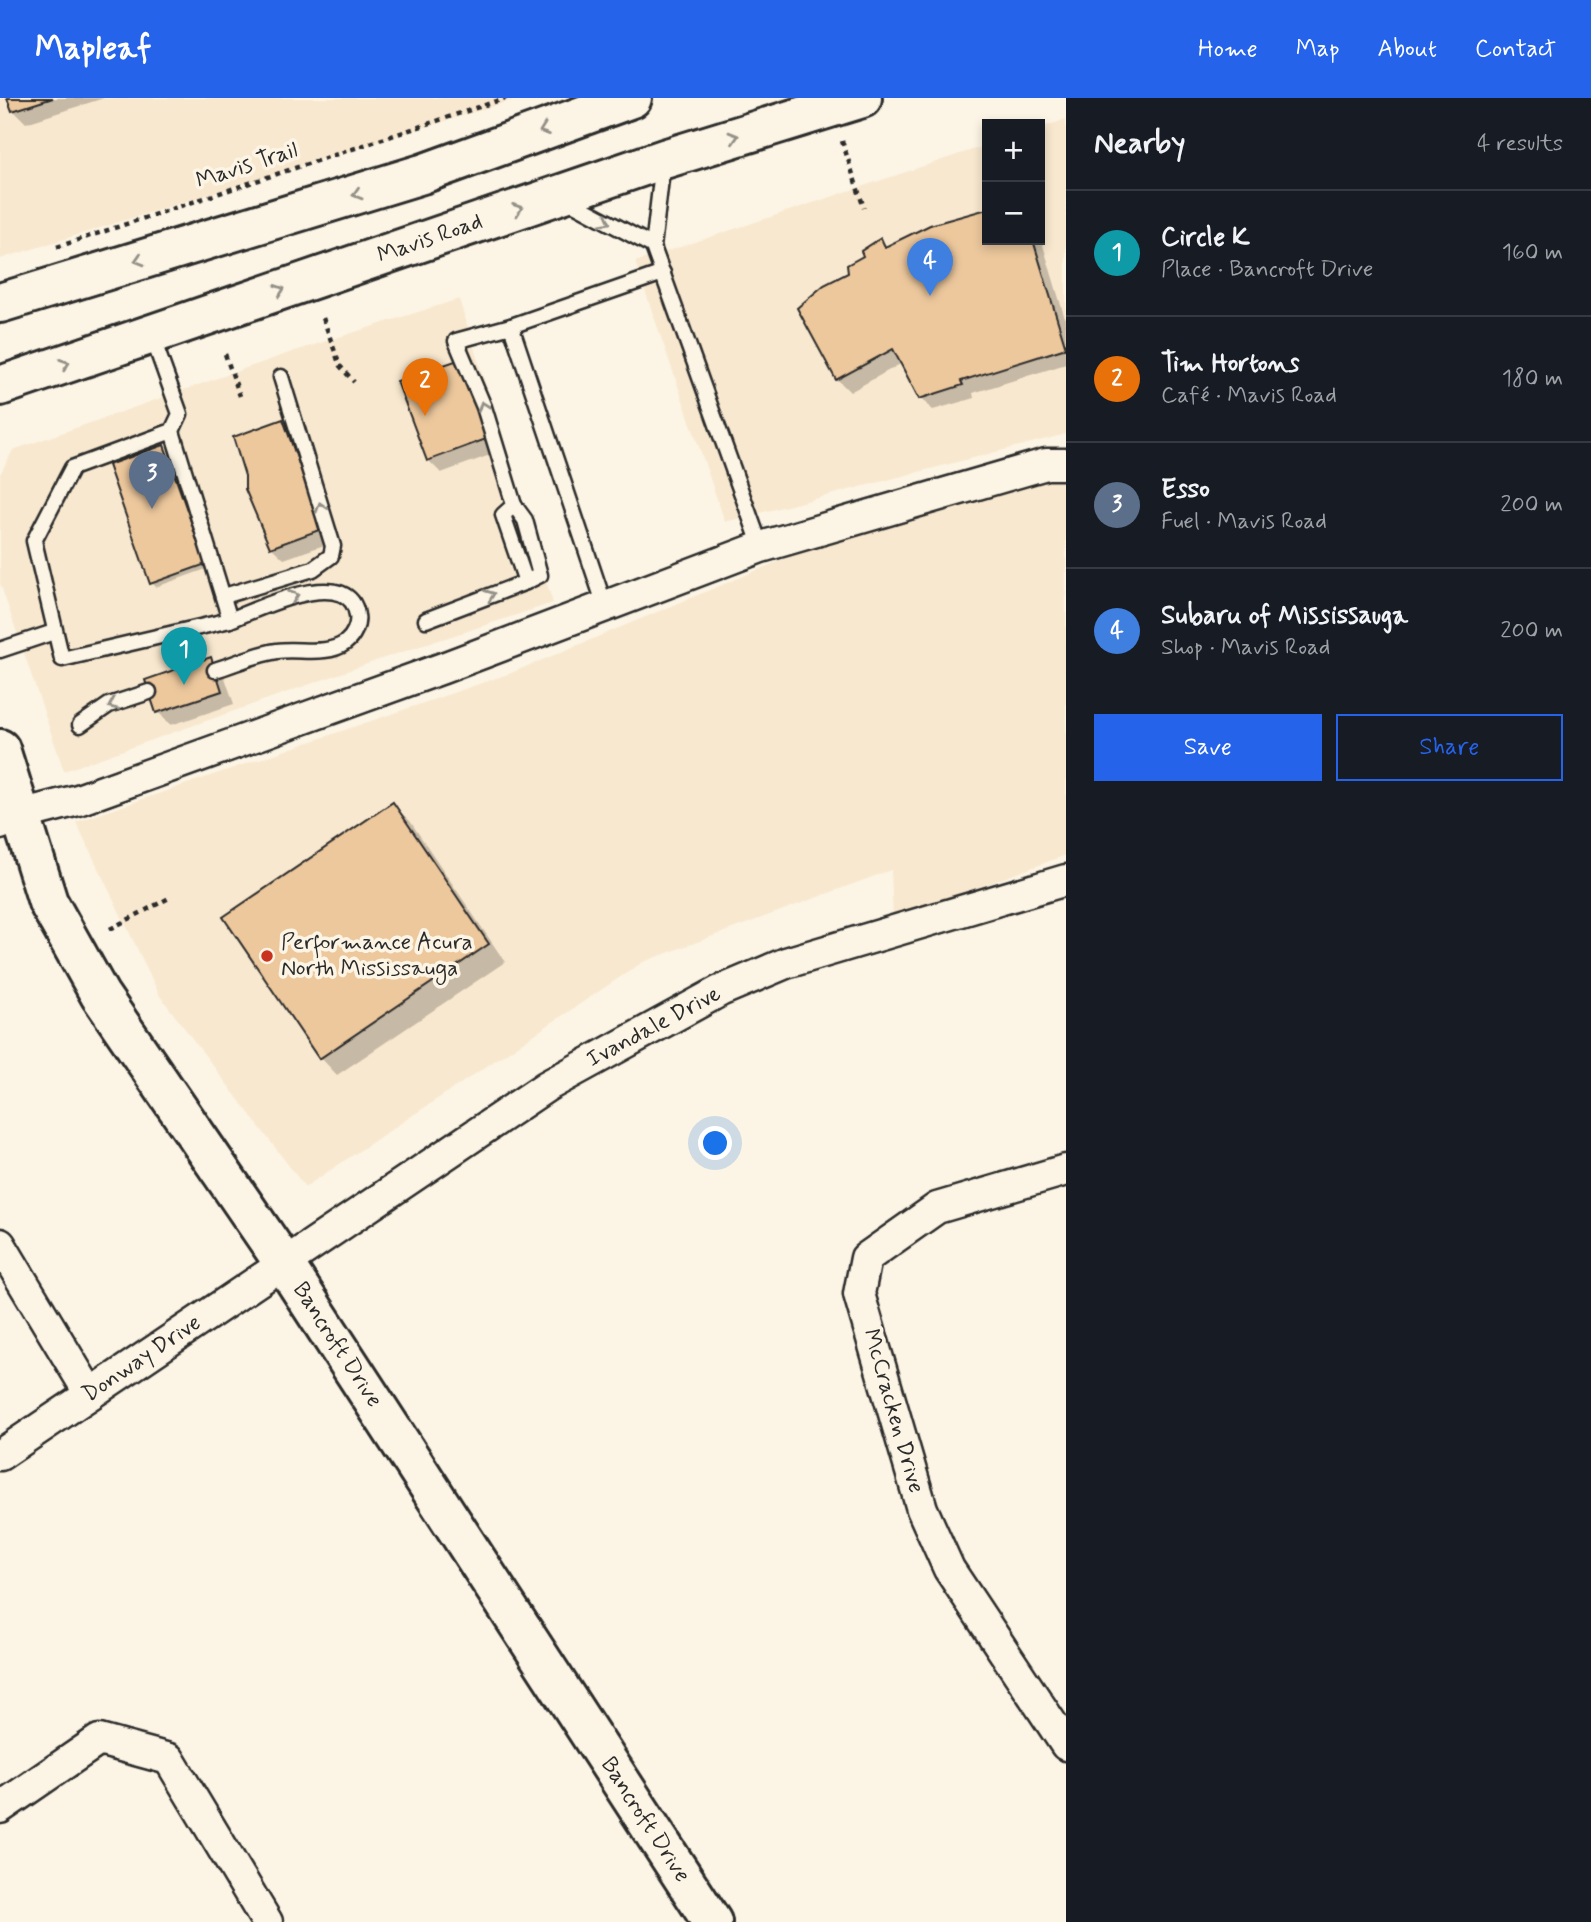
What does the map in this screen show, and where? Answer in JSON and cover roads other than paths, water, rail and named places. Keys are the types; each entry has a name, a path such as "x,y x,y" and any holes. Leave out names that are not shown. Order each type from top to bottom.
{"main road":[{"path":"0,303 422,174 632,98"},
{"name":"Mavis Road","path":"0,386 664,159 862,98"},
{"name":"Bancroft Drive","path":"0,749 10,820 48,902 100,996 283,1262 712,1922"}],"street":[{"path":"10,820 78,800 761,547 1046,464 1066,464"},
{"name":"Ivandale Drive","path":"283,1262 547,1086 720,990 786,963 1066,880"},
{"name":"McCracken Drive","path":"1066,1170 937,1208 866,1258 859,1294 922,1509 949,1569 1066,1745"},
{"path":"0,1244 90,1394"},
{"name":"Donway Drive","path":"0,1455 283,1262"},
{"path":"0,1808 99,1740 169,1759 267,1922"}],"lane":[{"path":"664,159 653,246 761,547"},
{"path":"558,195 653,246"},
{"path":"426,620 526,582 503,515 514,505 484,407 456,341 511,326 663,273"},
{"path":"511,326 605,606"},
{"path":"151,334 180,414 172,430 72,468 34,541 61,659 230,620 305,592 328,589 350,601 358,613 357,628 345,643 313,651 277,651 215,670"},
{"path":"224,596 313,569 331,556 333,546 281,377"},
{"path":"172,430 230,620"},
{"path":"0,650 54,632"},
{"path":"80,725 108,705 149,692"}],"place":[{"name":"Subaru of Mississauga","path":"930,296"},
{"name":"Tim Hortons","path":"425,416"},
{"name":"Esso","path":"152,509"},
{"name":"Circle K","path":"184,685"},
{"name":"Performance Acura North Mississauga","path":"267,956"}]}
